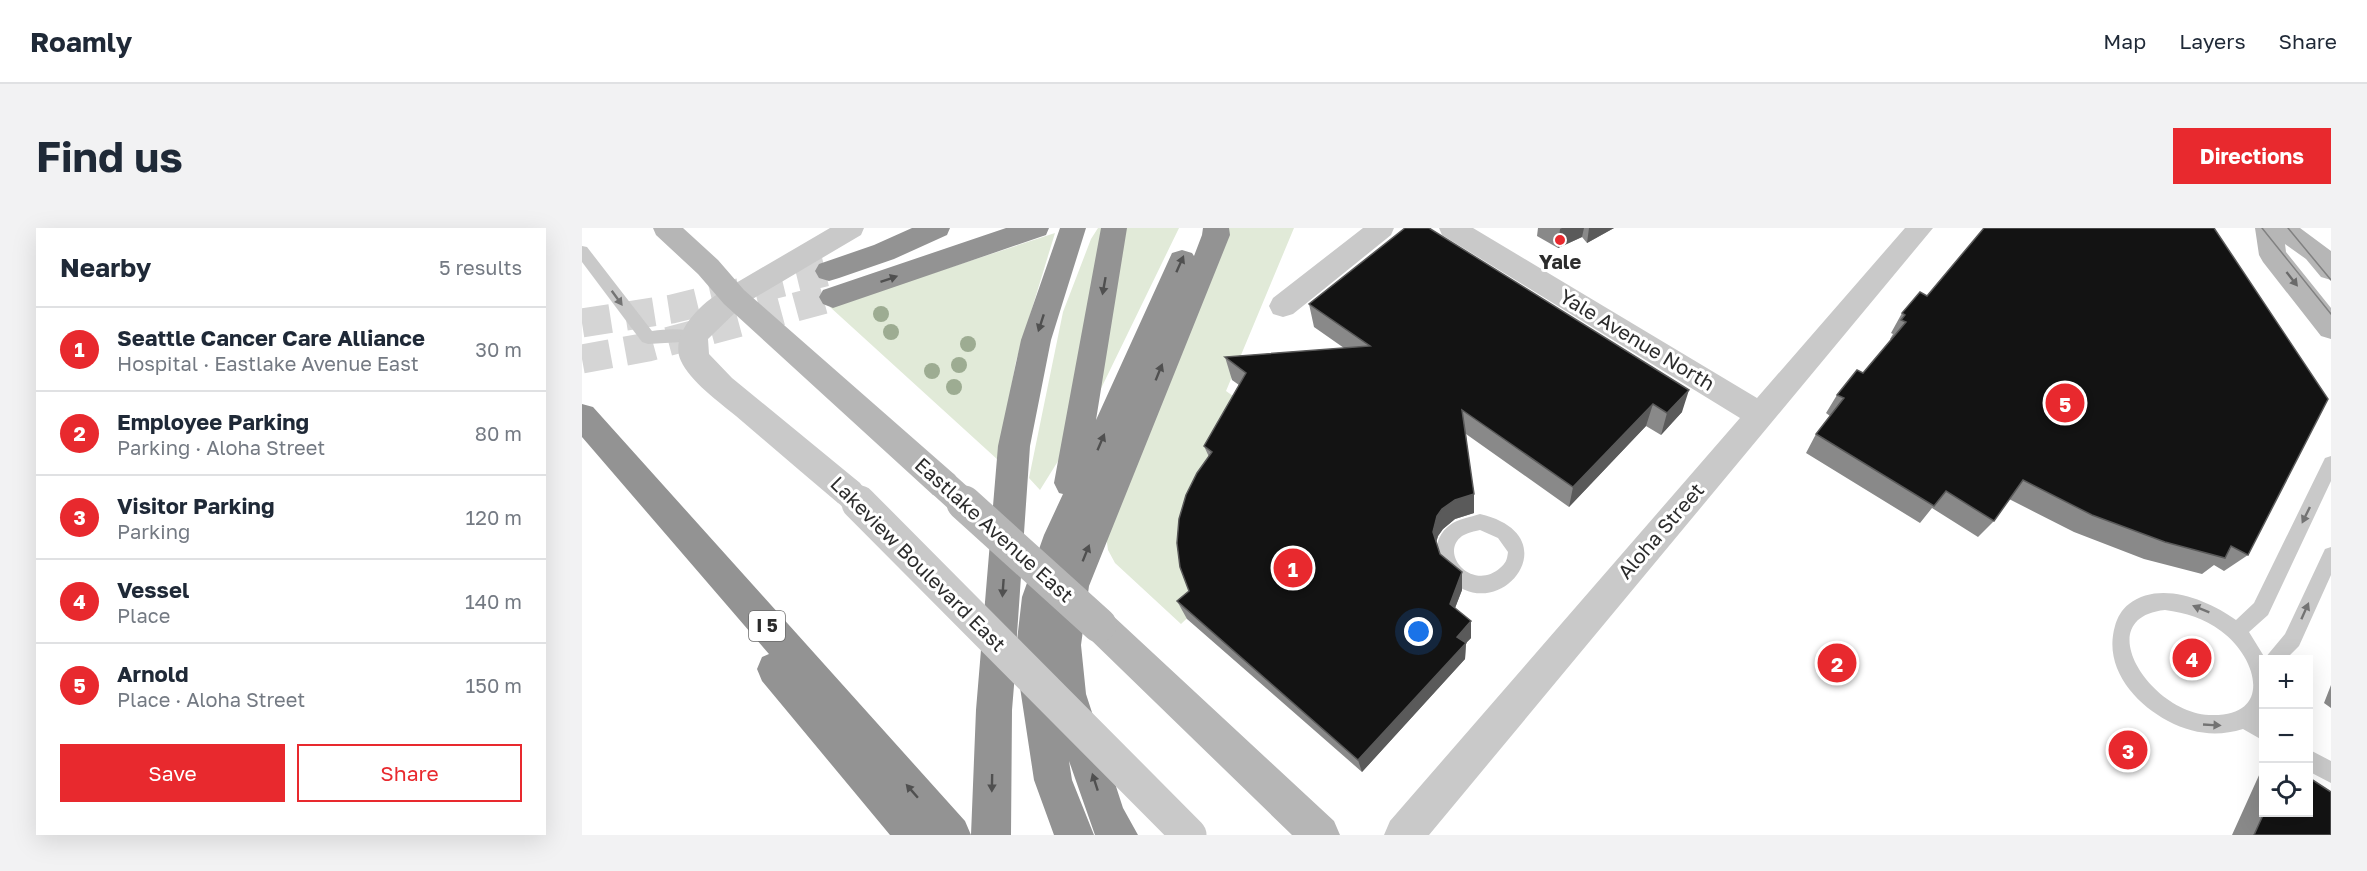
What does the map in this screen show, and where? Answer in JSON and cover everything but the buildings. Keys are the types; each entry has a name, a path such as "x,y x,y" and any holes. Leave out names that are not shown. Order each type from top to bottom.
{"highway":[{"path":"937,228 884,252 832,284 1036,228"},
{"path":"991,835 994,710 1014,446 1035,340 1073,228"},
{"path":"1061,535 1114,228"},
{"path":"1074,835 1053,780 1033,659 1039,597 1061,535 1197,228"},
{"path":"1118,835 1107,819 1066,685 1063,655 1066,620 1072,586 1216,235 1216,228"},
{"name":"I 5","path":"582,416 951,835"},
{"path":"582,445 908,827"}],"main road":[{"name":"Eastlake Avenue East","path":"666,228 708,267 734,297 1099,625 1320,835"},
{"path":"2268,228 2273,255 2331,328"},
{"path":"2281,228 2316,252 2331,270"}],"street":[{"path":"693,337 705,322 734,297 851,228"},
{"path":"1283,306 1381,228"},
{"name":"Yale Avenue North","path":"1452,228 1760,415"},
{"name":"Aloha Street","path":"1404,835 1920,228"},
{"name":"Lakeview Boulevard East","path":"693,337 694,358 721,386 849,493 1189,835"}],"lane":[{"path":"582,251 648,338 672,335 693,337"},
{"path":"2236,632 2261,609 2331,463"},
{"path":"2280,655 2292,640 2331,555"},
{"path":"2259,663 2236,632 2207,611 2186,603 2164,601 2145,604 2131,614 2122,628 2120,645 2125,665 2138,687 2158,705 2182,719 2208,726 2231,726 2250,717 2259,705"},
{"path":"2245,719 2259,728"},
{"path":"2313,762 2331,773"}],"green space":[{"path":"1098,228 1179,228 1093,405 1040,490 1029,478 1063,312 1091,239"},
{"path":"1225,228 1294,228 1226,391 1247,406 1198,608 1181,624 1115,563 1108,550 1105,529"},
{"path":"1055,233 1016,361 998,460 830,307"}],"tunnel":[{"path":"582,323 672,309 829,271"},
{"path":"582,359 648,347 833,297"}],"tram line":[{"path":"2262,228 2331,314"},
{"path":"2288,228 2331,280"}],"place":[{"name":"Yale","path":"1560,240"},
{"name":"Arnold","path":"2065,403"},
{"name":"Seattle Cancer Care Alliance","path":"1293,568"},
{"name":"Vessel","path":"2192,658"},
{"name":"Employee Parking","path":"1837,663"},
{"name":"Visitor Parking","path":"2128,750"}]}
